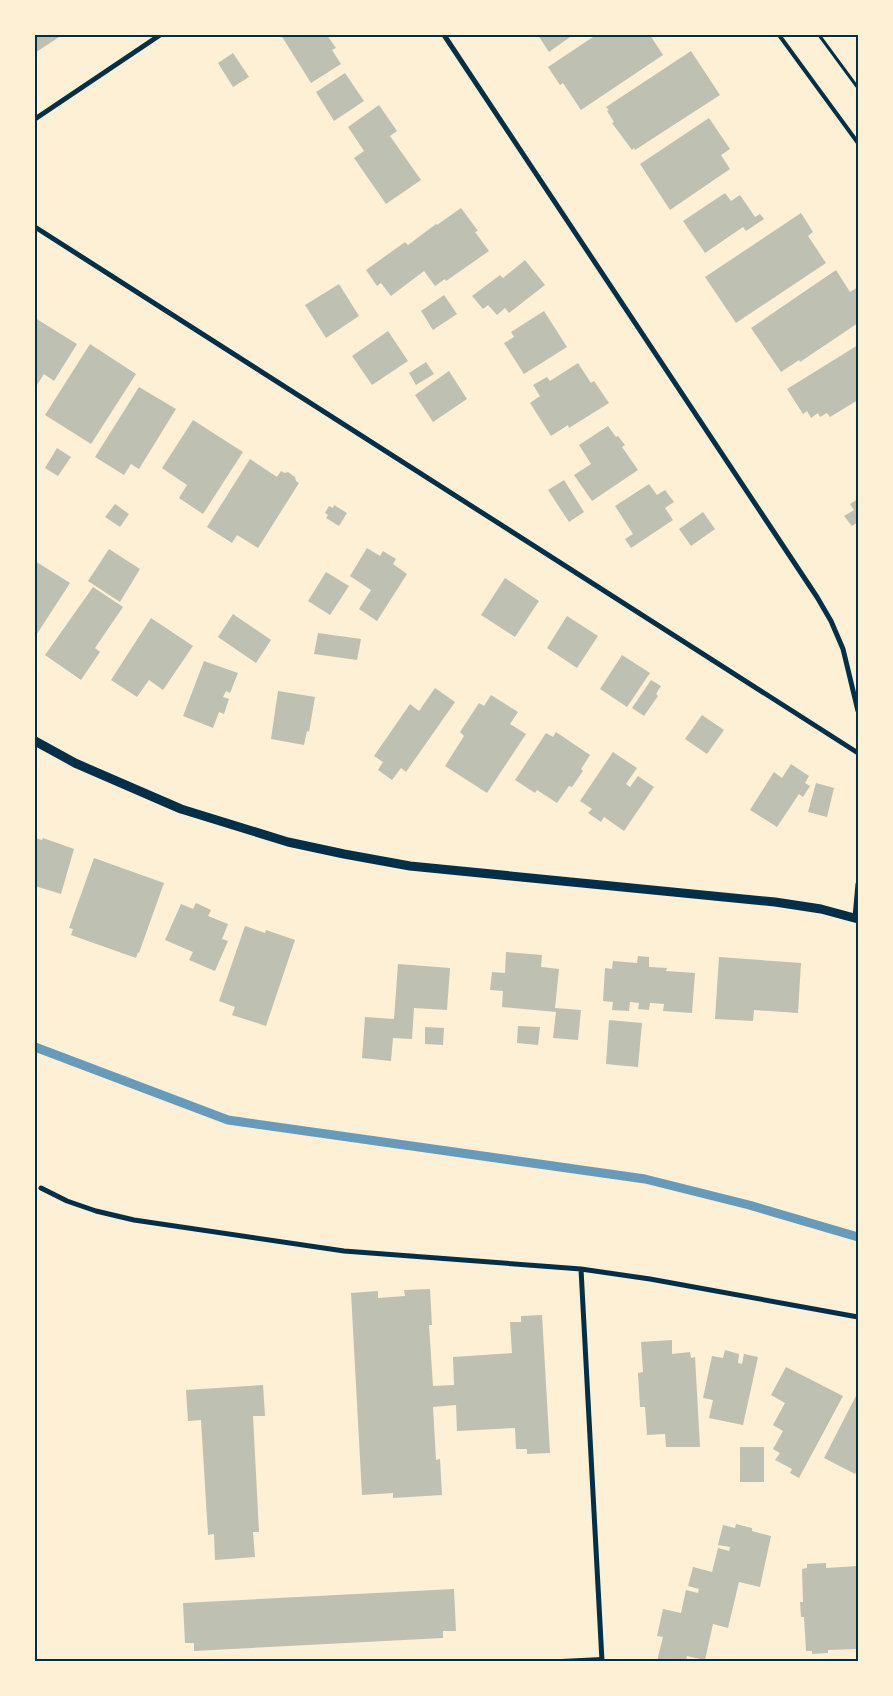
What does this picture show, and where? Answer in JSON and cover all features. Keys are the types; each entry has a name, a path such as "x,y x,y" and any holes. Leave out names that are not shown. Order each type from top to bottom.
{"street":[{"path":"35,119 160,35"},
{"path":"444,35 817,596 831,621 843,649 858,711"},
{"path":"35,227 858,753"},
{"path":"35,741 75,763 181,809 288,842 410,866 775,902 857,918 858,884"},
{"path":"41,1188 66,1201 96,1211 134,1220 344,1251 581,1269 650,1279 858,1317"},
{"path":"581,1269 602,1660"}],"lane":[{"path":"778,35 858,143"},
{"path":"561,1661 602,1660"}],"path":[{"path":"819,35 858,88"}],"building":[{"path":"35,35 62,35 35,53"},
{"path":"281,35 327,35 336,48 332,50 341,64 311,83"},
{"path":"538,35 573,35 549,52"},
{"path":"596,35 650,35 663,55 581,110 563,83 560,85 548,67"},
{"path":"691,51 720,95 635,150 634,148 632,150 612,123 614,122 606,107"},
{"path":"233,53 249,77 233,87 218,63"},
{"path":"345,73 364,101 334,121 316,92"},
{"path":"379,105 397,131 390,136 421,180 386,204 354,158 364,151 348,127"},
{"path":"709,118 730,149 721,155 730,169 670,210 640,164"},
{"path":"725,193 731,201 740,195 755,217 760,214 764,219 746,231 743,227 705,253 683,221"},
{"path":"461,208 478,231 475,232 489,251 446,281 445,279 435,286 424,271 391,296 381,283 377,286 366,270 405,242 408,245"},
{"path":"801,213 813,232 808,236 826,263 736,323 705,277"},
{"path":"525,260 545,285 509,313 505,308 497,315 488,305 483,309 472,296 500,275 503,278"},
{"path":"836,270 850,292 858,287 858,323 800,362 799,360 781,372 751,328"},
{"path":"339,284 359,316 326,338 305,305"},
{"path":"444,295 457,314 433,330 421,311"},
{"path":"544,311 567,347 524,374 504,343 514,337 511,332"},
{"path":"35,318 77,344 54,381 44,374 35,388"},
{"path":"388,331 408,361 372,385 352,356"},
{"path":"90,344 136,374 91,444 45,415"},
{"path":"858,345 858,400 830,417 827,413 820,417 818,413 811,418 807,411 803,414 787,389"},
{"path":"426,362 434,374 416,385 409,373"},
{"path":"578,363 591,383 594,381 609,403 569,428 568,425 551,436 530,403 540,396 533,385 547,377 550,381"},
{"path":"449,371 467,399 433,422 415,395"},
{"path":"139,387 176,409 139,469 131,464 124,475 95,457"},
{"path":"193,420 243,452 203,514 179,498 187,485 162,468"},
{"path":"608,426 625,445 622,447 638,470 592,501 574,475 591,464 579,445"},
{"path":"57,448 71,457 58,476 45,468"},
{"path":"250,459 277,477 281,471 288,472 299,483 258,548 237,535 232,543 207,527"},
{"path":"564,480 584,512 569,522 548,490"},
{"path":"649,484 657,495 665,490 674,502 665,508 673,520 631,548 625,539 633,534 615,506"},
{"path":"858,499 858,522 852,526 844,516 854,510 850,504"},
{"path":"115,504 129,514 120,527 105,517"},
{"path":"334,505 347,513 339,526 326,518 328,515 325,513 329,506 333,508"},
{"path":"703,512 715,529 691,546 679,529"},
{"path":"367,548 380,556 383,551 396,559 393,564 407,574 377,621 359,609 371,590 350,576"},
{"path":"109,549 140,569 120,602 88,581"},
{"path":"35,561 70,583 35,637"},
{"path":"326,572 349,586 330,615 308,601"},
{"path":"505,578 539,601 515,637 481,615"},
{"path":"93,587 123,607 95,648 100,652 81,680 45,655"},
{"path":"233,614 271,640 256,663 218,637"},
{"path":"567,616 598,636 577,668 547,648"},
{"path":"151,618 193,646 163,690 149,680 137,697 111,680"},
{"path":"318,633 361,639 357,660 314,654"},
{"path":"622,655 650,673 627,707 600,689"},
{"path":"204,661 238,673 230,693 226,691 223,697 229,699 224,714 219,712 213,728 183,716"},
{"path":"651,680 661,686 656,694 658,696 644,716 632,708"},
{"path":"435,688 455,702 406,772 401,768 392,780 378,770 383,762 374,756 410,704 419,711"},
{"path":"278,691 315,697 309,732 307,731 304,745 271,739"},
{"path":"491,695 518,712 510,724 526,734 487,793 445,766 464,736 460,732 479,703 484,706"},
{"path":"702,715 724,730 707,754 685,739"},
{"path":"556,732 590,755 581,769 583,771 572,787 569,786 557,803 537,790 535,793 515,780 546,733 553,737"},
{"path":"613,752 637,768 626,784 630,787 638,776 654,787 624,831 604,817 601,822 588,813 592,809 580,801"},
{"path":"791,764 809,776 805,783 810,786 803,797 799,794 777,827 750,810 774,772 782,778"},
{"path":"816,783 834,788 827,817 808,812"},
{"path":"35,838 42,840 43,838 74,849 61,894 35,886"},
{"path":"94,858 164,883 136,958 71,935 73,929 69,928"},
{"path":"196,903 211,910 208,916 228,924 222,939 228,941 215,971 189,960 193,952 165,940 181,904 193,909"},
{"path":"245,926 265,933 266,930 295,940 266,1026 232,1015 235,1007 219,1001"},
{"path":"506,952 542,955 541,967 559,969 555,1008 581,1010 578,1040 553,1038 556,1012 502,1007 503,991 490,990 492,972 505,973"},
{"path":"638,956 649,957 649,967 667,968 666,971 695,973 692,1013 663,1011 664,1004 650,1003 649,1010 638,1009 639,1003 630,1002 629,1011 612,1010 613,1002 603,1001 605,968 612,969 613,961 637,963"},
{"path":"719,957 801,963 798,1013 754,1010 753,1021 715,1019"},
{"path":"398,964 450,968 447,1010 414,1008 412,1039 393,1038 391,1061 362,1058 365,1017 394,1019"},
{"path":"609,1020 642,1023 638,1067 606,1064"},
{"path":"518,1026 540,1027 538,1045 517,1043"},
{"path":"425,1027 444,1028 443,1045 425,1044"},
{"path":"430,1289 432,1325 429,1325 433,1386 454,1385 453,1357 512,1353 510,1322 521,1322 521,1316 542,1315 550,1453 527,1454 527,1449 516,1449 515,1428 457,1431 456,1405 433,1407 436,1460 440,1459 442,1495 393,1498 393,1493 362,1495 351,1293 378,1291 378,1298 405,1296 404,1290"},
{"path":"672,1340 672,1354 690,1352 691,1358 695,1357 700,1447 666,1447 665,1434 647,1435 645,1407 640,1407 638,1373 643,1372 641,1342"},
{"path":"725,1350 739,1354 738,1363 742,1364 744,1354 758,1357 743,1425 709,1418 713,1400 703,1398 712,1356 723,1358"},
{"path":"786,1367 843,1396 799,1478 790,1473 792,1469 775,1460 780,1453 773,1449 783,1431 773,1425 785,1403 771,1395"},
{"path":"263,1385 265,1416 253,1416 259,1532 253,1532 255,1557 215,1560 214,1534 208,1535 201,1420 188,1421 186,1390"},
{"path":"858,1392 858,1468 855,1474 824,1458"},
{"path":"740,1447 764,1447 764,1482 740,1482"},
{"path":"736,1524 771,1536 760,1587 739,1582 728,1628 713,1624 705,1660 687,1656 686,1661 657,1661 663,1637 657,1636 663,1609 681,1613 686,1590 698,1593 699,1589 688,1586 693,1567 712,1572 718,1548 729,1551 730,1547 718,1545 723,1525 735,1528"},
{"path":"826,1563 826,1568 858,1566 858,1649 828,1650 828,1653 812,1654 812,1651 806,1651 804,1617 801,1617 800,1602 803,1602 802,1569 807,1568 807,1564"},
{"path":"454,1589 456,1631 443,1631 443,1638 194,1651 194,1643 185,1643 183,1603"}],"waterway":[{"path":"35,1047 228,1120 645,1179 749,1205 858,1237"}]}
